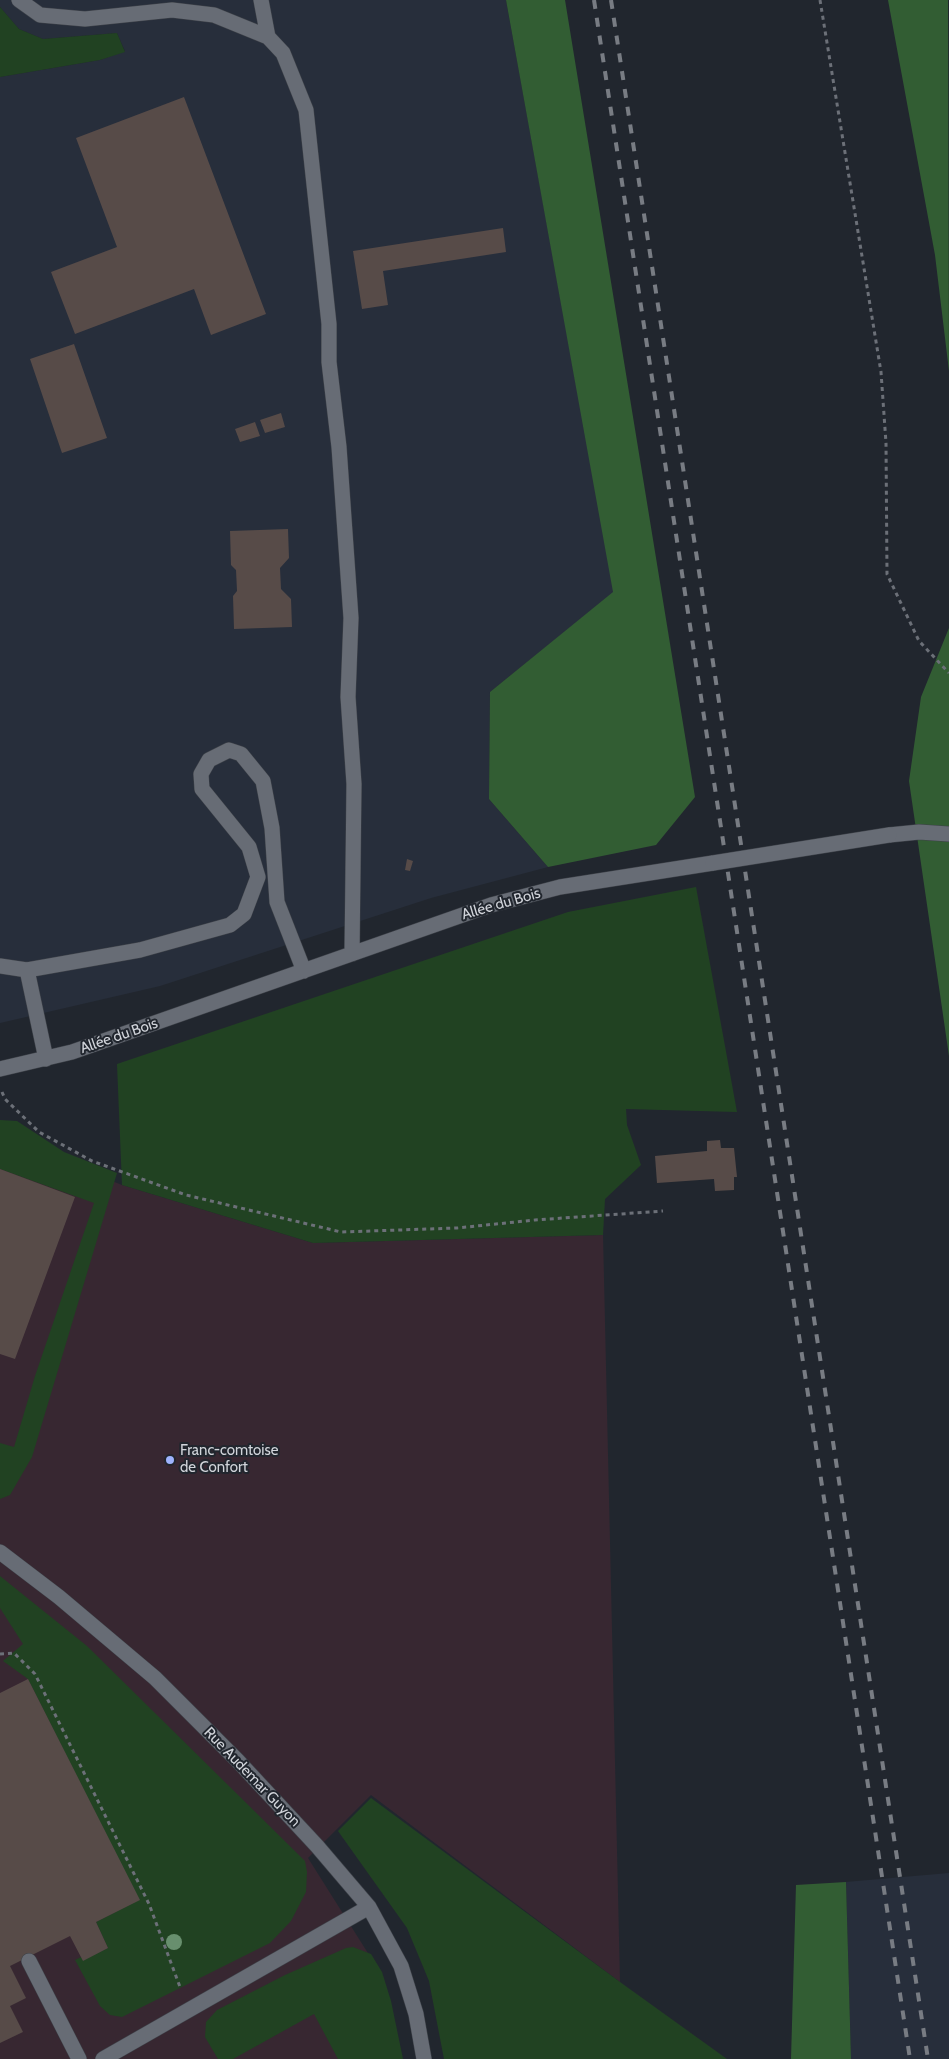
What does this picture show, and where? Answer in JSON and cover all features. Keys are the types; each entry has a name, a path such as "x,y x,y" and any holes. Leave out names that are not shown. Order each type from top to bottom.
{"street":[{"path":"18,0 40,15 86,19 172,10 214,15 268,37 283,53 306,110 328,324 329,362 339,447 351,618 348,696 354,784 352,954"},
{"path":"261,0 268,37"},
{"path":"0,966 28,970 140,950 230,925 244,914 258,877 249,847 202,789 201,774 208,760 228,750 241,754 262,781 272,828 276,902 304,971"},
{"name":"Allée du Bois","path":"0,1069 72,1052 491,905 551,889 889,835 919,832 949,834"},
{"path":"28,970 46,1058"},
{"name":"Rue Audemar Guyon","path":"0,1552 59,1597 155,1678 290,1818 369,1907 401,1966 416,2014 424,2059"},
{"path":"103,2059 369,1907"},
{"path":"29,1961 79,2059"}],"path":[{"path":"820,0 881,372 886,442 887,574 919,641 949,673"},
{"path":"0,1085 4,1099 39,1132 92,1162 186,1195 340,1232 458,1228 662,1211"},
{"path":"0,1654 14,1653 35,1674 149,1904 188,2009"}],"shaded area":[{"path":"0,0 506,0 614,592 490,692 489,799 548,867 431,898 160,986 0,1023 0,77 100,60 125,51 117,33 43,39 19,29 0,7"},
{"path":"0,1137 122,1185 313,1243 603,1235 620,1982 371,1795 308,1858 371,1958 397,2059 0,2059"},
{"path":"949,1873 949,2059 851,2059 846,1882"}],"green space":[{"path":"506,0 565,0 695,797 656,845 548,867 489,799 490,692 613,592"},
{"path":"888,0 948,0 949,371 935,255"},
{"path":"0,7 19,29 43,39 117,33 125,52 100,60 0,77"},
{"path":"949,628 949,1056 909,781 921,697"},
{"path":"696,887 737,1112 626,1109 627,1125 641,1165 605,1199 603,1235 313,1243 122,1185 117,1064 568,912"},
{"path":"0,1120 17,1121 64,1152 117,1173 32,1457 10,1495 0,1499 0,1443 14,1447 35,1376 94,1203 0,1169"},
{"path":"0,1576 87,1646 305,1861 307,1872 306,1892 291,1921 270,1943 122,2017 110,2015 100,2006 75,1960 81,1957 83,1960 108,1948 96,1922 139,1900 28,1679 3,1661 23,1644 0,1608"},
{"path":"371,1798 727,2059 444,2059 429,1981 407,1928 338,1831"},
{"path":"846,1882 851,2059 791,2059 796,1885"},
{"path":"353,1947 371,1954 382,1972 391,2001 403,2059 338,2059 314,2014 233,2059 218,2059 205,2037 206,2022 217,2010 285,1975 346,1948"}],"building":[{"path":"184,97 266,314 211,335 194,289 75,334 51,272 117,247 76,138"},
{"path":"503,228 506,252 383,271 388,305 362,309 353,251"},
{"path":"74,344 107,438 62,453 30,359"},
{"path":"281,413 285,427 265,433 260,420"},
{"path":"255,422 260,436 240,442 235,429"},
{"path":"288,529 289,558 280,568 281,589 291,599 292,627 234,629 233,596 237,591 236,570 231,565 230,531"},
{"path":"407,859 413,861 410,871 405,870"},
{"path":"720,1140 721,1148 734,1148 737,1177 734,1177 734,1190 715,1191 714,1179 657,1183 655,1156 707,1151 707,1141"},
{"path":"0,1169 75,1197 15,1359 0,1354"},
{"path":"28,1679 140,1900 96,1922 108,1948 83,1961 70,1936 10,1966 26,1998 10,2006 23,2032 0,2043 0,1693"}],"railway":[{"path":"594,0 910,2059"},
{"path":"611,0 928,2059"}],"place":[{"name":"Franc-comtoise de Confort","path":"170,1460"}]}
